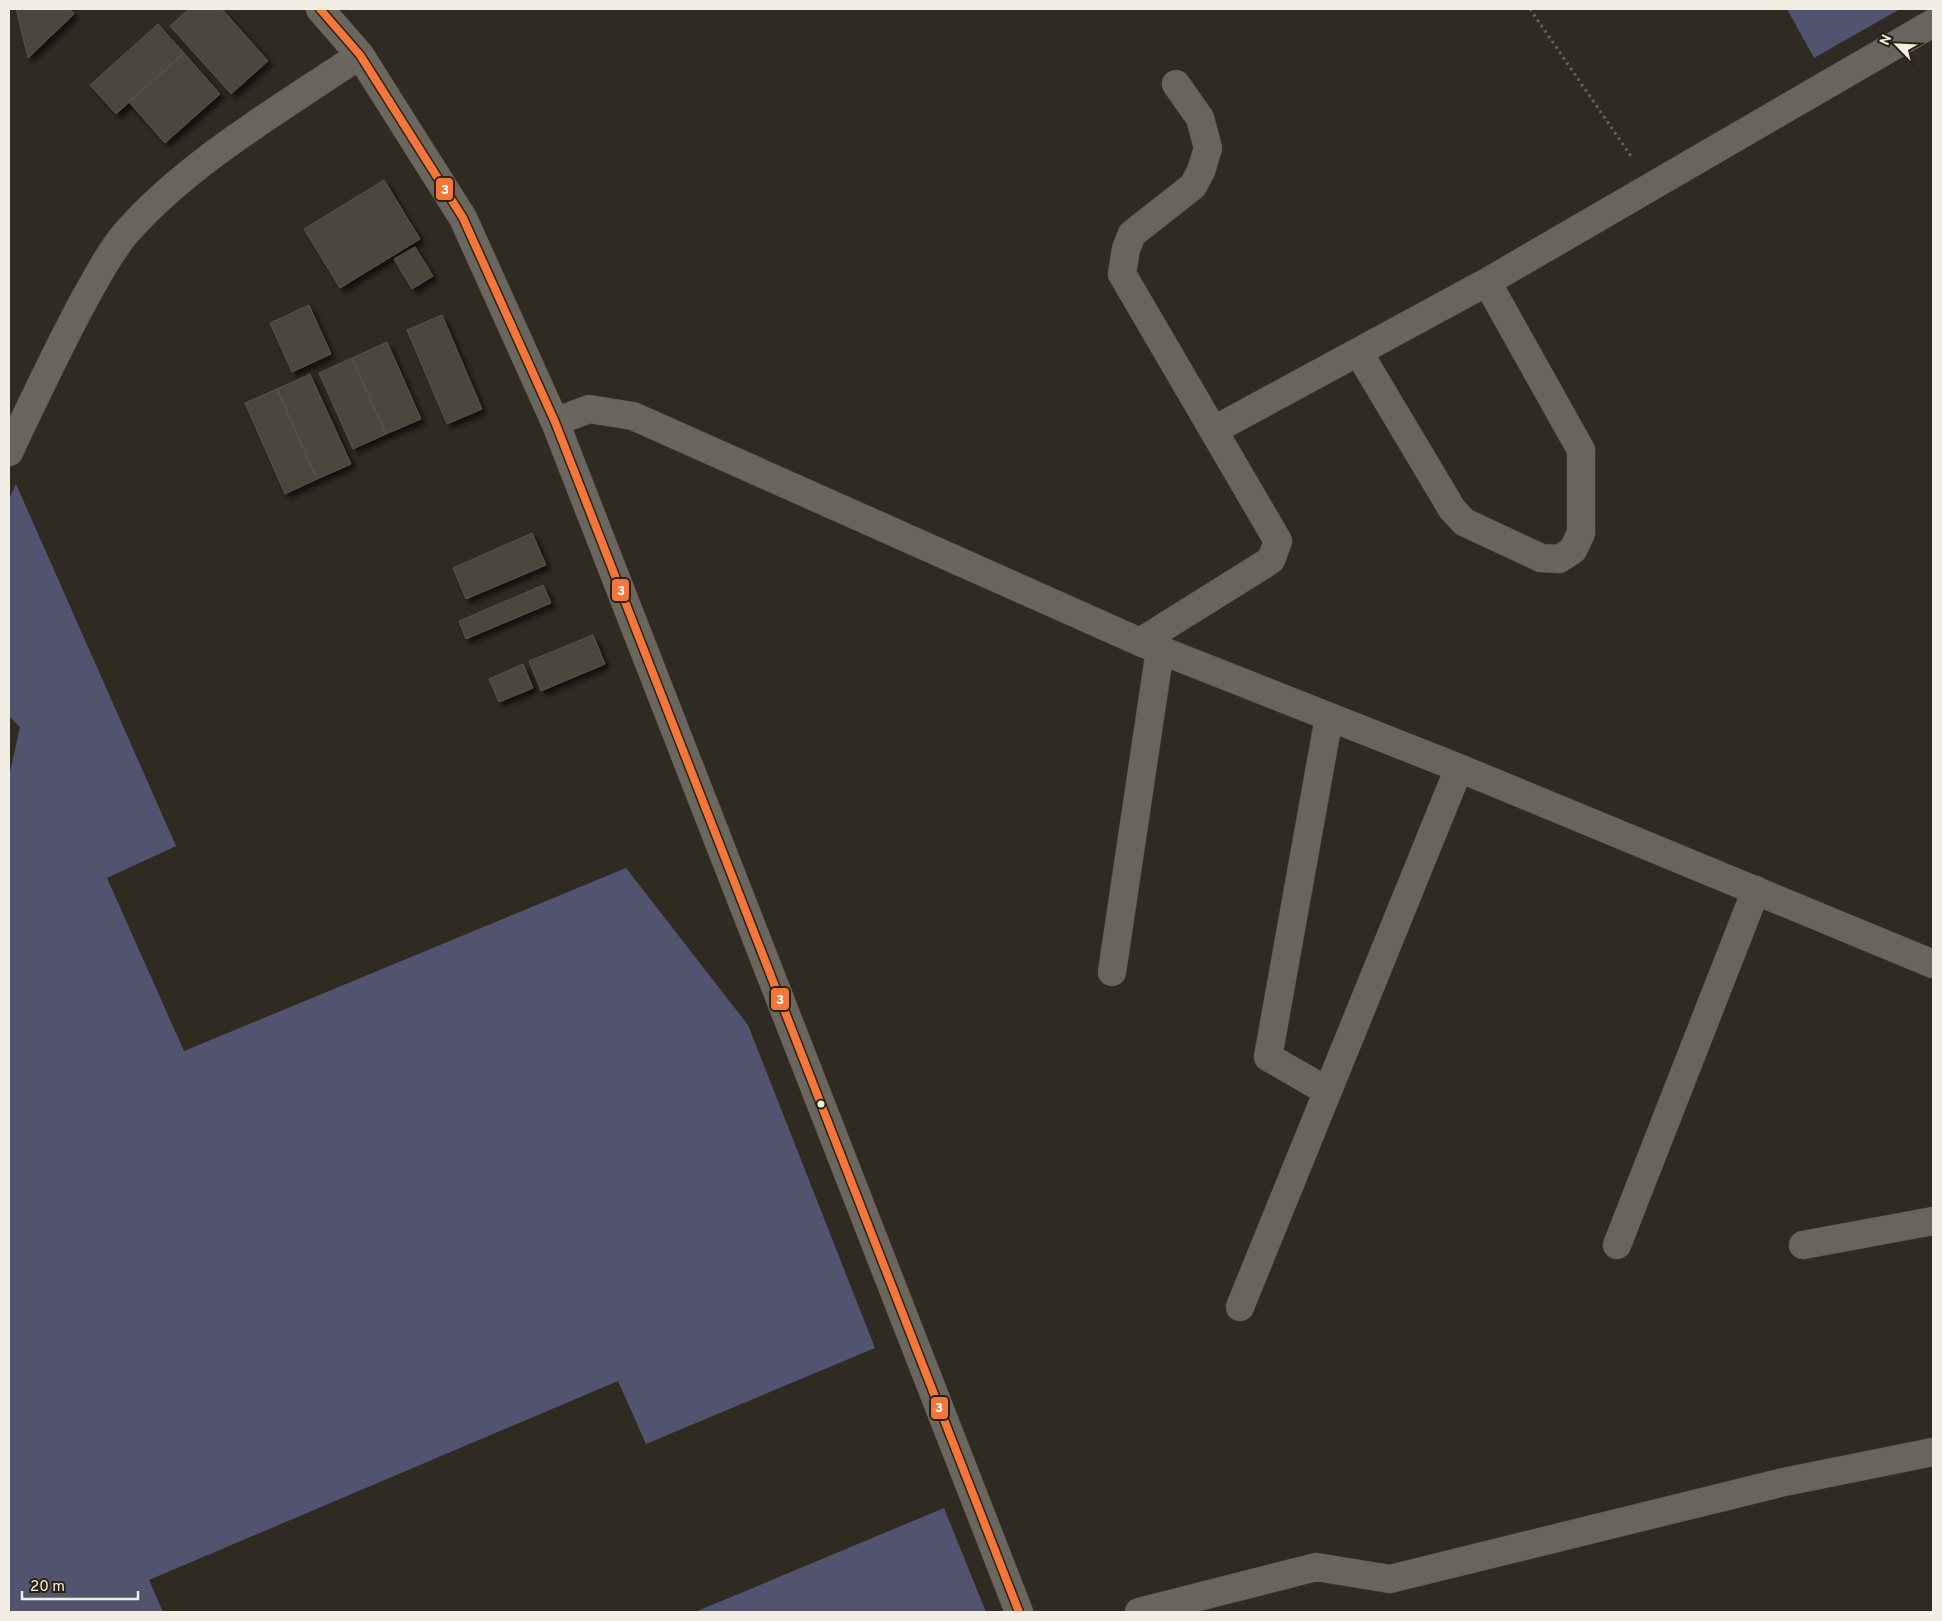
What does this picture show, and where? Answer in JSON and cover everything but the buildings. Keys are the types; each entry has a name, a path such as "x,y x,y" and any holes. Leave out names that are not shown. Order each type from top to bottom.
{"street":[{"path":"320,9 360,55 463,218 555,422 1019,1612"},
{"path":"1214,430 1359,354 1488,282 1933,23"},
{"path":"9,452 70,326 104,265 126,233 157,202 216,152 360,55"},
{"path":"1112,972 1150,646 1272,560 1278,541 1122,274 1126,249 1132,234 1192,186 1201,172 1208,148 1200,118 1176,84"},
{"path":"1359,354 1452,509 1464,522 1542,558 1559,559 1573,550 1581,533 1581,450 1488,282"},
{"path":"555,422 588,410 633,416 1150,646 1459,768 1933,964"},
{"path":"1327,1091 1268,1057 1329,717"},
{"path":"1240,1307 1459,768"},
{"path":"1617,1245 1756,890"},
{"path":"1803,1245 1932,1218"},
{"path":"1139,1612 1316,1567 1390,1579 1784,1482 1933,1452"}],"path":[{"path":"1530,9 1652,186"}],"shaded area":[{"path":"1787,9 1900,9 1814,58"},
{"path":"16,484 176,846 107,878 184,1051 626,868 748,1025 875,1348 646,1444 618,1381 149,1580 163,1612 9,1612 9,776 20,727 9,716 9,499"},
{"path":"944,1508 986,1612 695,1612"}],"transit line":[{"name":"3","path":"320,9 360,55 463,218 555,422 1019,1612"}]}
